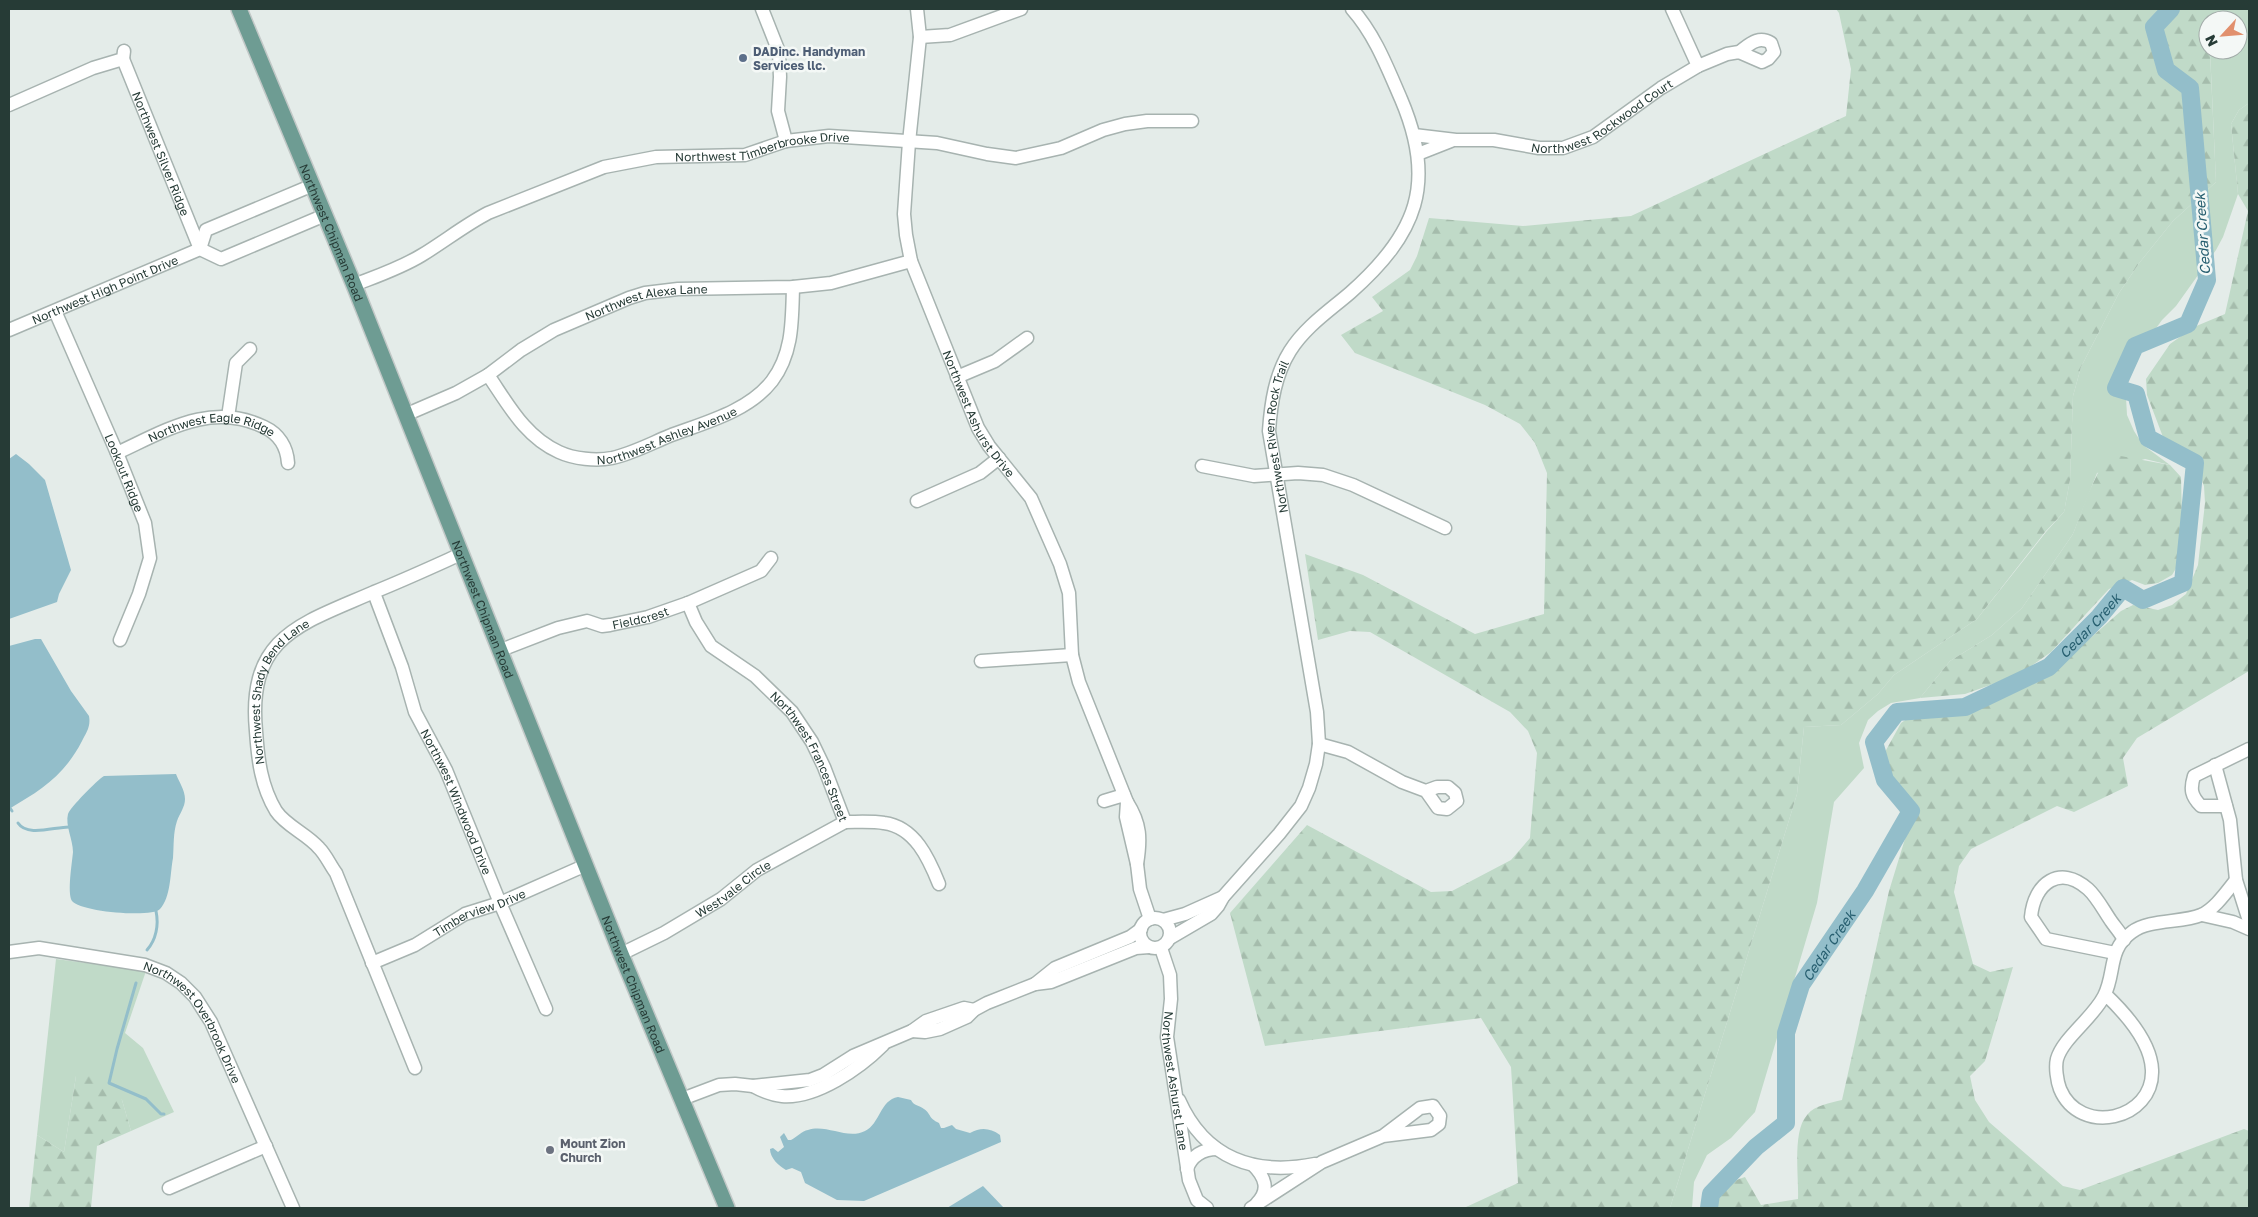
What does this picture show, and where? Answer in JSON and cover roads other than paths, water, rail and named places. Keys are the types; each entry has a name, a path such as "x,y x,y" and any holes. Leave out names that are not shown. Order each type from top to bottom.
{"main road":[{"name":"Northwest Chipman Road","path":"239,9 354,285 621,954 727,1208"}],"street":[{"path":"762,9 779,52 778,111 786,141"},
{"name":"Northwest Ashurst Drive","path":"917,9 920,37 909,142 904,214 911,261 978,428 1031,498 1066,578 1072,624 1072,655 1079,682 1126,799 1135,815 1141,840 1137,864 1141,896 1157,920"},
{"path":"920,37 950,35 1021,9"},
{"name":"Northwest Riven Rock Trail","path":"682,1099 719,1085 753,1086 768,1094 783,1096 798,1095 821,1088 844,1076 869,1059 887,1042 912,1031 925,1032 940,1029 967,1017 974,1010 1035,984 1050,982 1136,948 1155,948 1168,943 1170,938 1211,914 1301,806 1314,775 1319,744 1317,712 1269,431 1271,402 1278,375 1290,351 1306,330 1362,282 1395,246 1410,218 1419,181 1418,154 1407,114 1380,51 1370,32 1352,9"},
{"path":"1672,9 1698,66"},
{"name":"Northwest Rockwood Court","path":"1414,135 1456,140 1494,140 1539,148 1563,148 1593,137 1667,84 1698,66 1728,54 1739,52"},
{"name":"Northwest Silver Ridge","path":"9,105 124,55 200,249"},
{"name":"Northwest Timberbrooke Drive","path":"354,285 422,255 470,222 488,213 604,167 656,157 745,155 786,141 829,136 937,143 1016,158 1061,148 1125,124 1147,121 1192,121"},
{"name":"Northwest Rockwood Court","path":"1418,154 1456,140"},
{"path":"313,185 206,230 200,249 221,258 325,214"},
{"name":"Northwest High Point Drive","path":"9,330 200,249"},
{"name":"Northwest Alexa Lane","path":"405,415 456,393 488,375 521,350 554,330 645,293 678,288 793,287 831,283 911,261"},
{"name":"Northwest Ashley Avenue","path":"488,375 532,436 560,453 595,459 623,455 736,409 762,393 772,382 788,354 792,328 793,287"},
{"name":"Lookout Ridge","path":"55,311 118,453 145,523 150,558 139,594 120,640"},
{"path":"957,377 995,360 1027,338"},
{"path":"228,417 236,362 250,349"},
{"name":"Northwest Eagle Ridge","path":"118,453 178,424 206,416 228,417 252,421 272,431 287,450 288,463"},
{"path":"917,501 980,473 999,458"},
{"path":"1202,466 1254,476 1311,474 1335,479 1445,528"},
{"name":"Northwest Shady Bend Lane","path":"415,1068 336,873 319,848 278,813 264,789 258,759 254,711 258,681 269,653 288,634 322,613 374,593 461,554"},
{"name":"Fieldcrest","path":"501,650 558,628 587,621 602,626 630,622 688,602 761,571 771,558"},
{"name":"Northwest Windwood Drive","path":"374,593 402,667 415,712 446,770 500,903 546,1009"},
{"name":"Northwest Frances Street","path":"688,602 696,622 711,646 754,676 792,712 816,750 845,822 886,823 906,832 919,843 930,862 939,884"},
{"path":"981,662 1072,655"},
{"path":"1319,744 1348,752 1402,782 1426,791"},
{"path":"2226,806 2201,806 2193,798 2191,786 2194,776 2249,749"},
{"path":"2215,765 2226,806 2235,856 2236,880 2249,921"},
{"path":"1104,801 1126,799"},
{"name":"Westvale Circle","path":"621,954 664,933 721,899 757,870 845,822"},
{"name":"Timberview Drive","path":"372,962 416,945 465,914 500,903 586,865"},
{"path":"2115,952 2046,939 2031,917 2032,906 2037,893 2043,886 2053,880 2064,876 2073,878 2090,890 2124,940"},
{"path":"2202,915 2236,880"},
{"name":"Northwest Riven Rock Trail","path":"1035,984 1055,968 1130,937 1145,922 1185,914 1224,897"},
{"path":"2105,994 2122,1010 2135,1028 2150,1057 2152,1071 2151,1082 2145,1095 2134,1108 2117,1117 2100,1119 2080,1113 2068,1101 2060,1089 2057,1060 2063,1046 2094,1013 2105,994 2115,952 2124,940 2132,931 2141,928 2202,915 2232,922 2249,929"},
{"path":"1157,920 1170,928 1170,938"},
{"path":"1141,928 1142,940 1155,948"},
{"name":"Northwest Overbrook Drive","path":"9,952 38,948 145,965 166,973 181,983 195,998 211,1022 293,1208"},
{"name":"Northwest Ashurst Lane","path":"1155,948 1170,975 1171,999 1167,1037 1187,1169 1197,1200 1207,1208"},
{"path":"1174,1090 1192,1124 1217,1149 1237,1160 1253,1165 1291,1168 1322,1162"},
{"path":"1253,1207 1322,1162 1383,1136"},
{"path":"170,1188 266,1146"},
{"path":"1187,1169 1195,1156 1206,1150 1217,1149"},
{"path":"1253,1165 1263,1176 1265,1188 1264,1194 1253,1207"}],"water":[{"path":"16,454 45,480 71,570 57,602 9,619 9,459"},
{"path":"41,639 71,691 89,716 89,727 75,753 59,773 51,781 9,809 9,646"},
{"path":"176,774 184,792 185,802 175,830 168,892 160,909 155,912 144,913 102,911 78,905 72,901 70,885 73,852 67,818 73,806 104,776"},
{"path":"898,1097 911,1100 924,1109 933,1120 939,1123 941,1128 952,1125 956,1129 970,1133 982,1129 989,1130 1000,1135 1001,1142 864,1201 837,1200 805,1183 801,1172 792,1168 786,1170 772,1156 770,1149 773,1148 778,1152 784,1147 780,1137 784,1133 788,1140 791,1140 808,1130 815,1129 851,1134 865,1131 874,1123 887,1103"},
{"path":"983,1186 1004,1208 947,1208"}],"waterway":[{"name":"Cedar Creek","path":"1709,1208 1711,1194 1756,1147 1786,1123 1786,1033 1801,985 1865,891 1911,811 1885,780 1874,742 1897,712 1965,707 2049,667 2099,617 2123,588 2143,600 2183,583 2195,463 2148,438 2136,394 2116,388 2135,346 2188,324 2207,280 2190,88 2166,70 2154,27 2171,9"},
{"path":"18,823 28,830 69,827"},
{"path":"147,950 153,942 156,932 156,911"},
{"path":"136,983 109,1083 146,1099 161,1114 164,1114"}],"place":[{"name":"DADinc. Handyman Services llc.","path":"743,58"},
{"name":"Mount Zion Church","path":"550,1150"}]}
